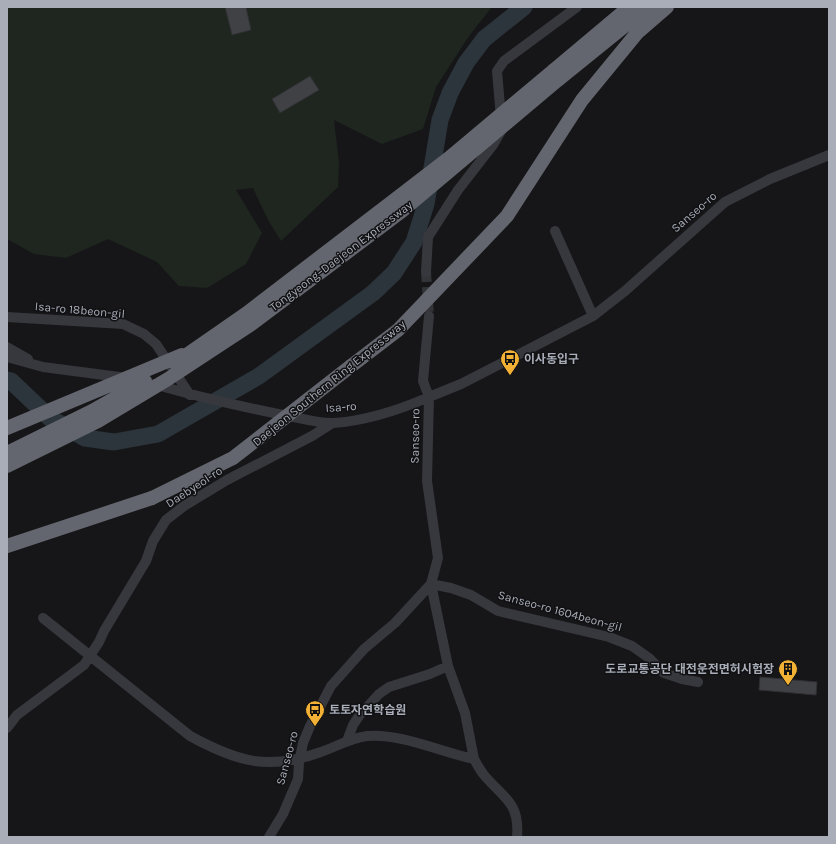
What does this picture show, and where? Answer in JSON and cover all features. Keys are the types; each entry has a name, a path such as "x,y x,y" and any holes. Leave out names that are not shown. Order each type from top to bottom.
{"highway":[{"name":"Tongyeong–Daejeon Expressway","path":"7,466 98,421 168,379 253,324 402,211 556,75 630,7"},
{"name":"Tongyeong–Daejeon Expressway","path":"7,452 92,412 163,371 247,314 556,75 648,7"},
{"name":"Daejeon Southern Ring Expressway","path":"7,546 152,498 233,458 398,330 507,216 582,100 637,33 667,7"},
{"path":"7,428 194,350"}],"street":[{"path":"426,272 428,237 458,190 493,145 501,130 497,71 504,61 577,7"},
{"name":"Sanseo-ro","path":"517,837 516,812 511,803 483,775 474,759 465,713 448,666 431,584 438,558 427,481 429,397 461,384 593,316 626,291 724,202 770,179 829,155"},
{"path":"555,231 593,316"},
{"path":"429,316 423,381 429,397"},
{"name":"Isa-ro 18beon-gil","path":"7,317 123,324 144,334 156,344 192,395"},
{"path":"7,347 43,367"},
{"path":"7,357 43,367 135,379 192,395"},
{"name":"Isa-ro","path":"192,395 331,424 366,419 412,405 429,397"},
{"name":"Daebyeol-ro","path":"7,728 17,716 84,665 146,561 153,541 166,520 184,506 227,480 312,436 331,424"},
{"name":"Sanseo-ro","path":"269,837 283,814 298,779 303,743 310,726 331,686 364,649 395,623 431,584"},
{"name":"Sanseo-ro 1604beon-gil","path":"431,584 451,588 471,595 498,610 609,637 632,646 649,658 664,673 698,682"},
{"path":"43,618 190,736 212,748 235,757 254,762 300,759 322,752 347,741 365,736 380,736 399,739 474,759"},
{"path":"347,741 353,725 359,716 379,694 389,687 430,674 448,666"}],"shaded area":[{"path":"7,7 492,7 469,36 436,87 423,129 382,144 334,120 339,163 338,187 281,241 268,220 253,188 236,190 262,233 246,264 207,288 179,286 157,262 108,239 66,258 34,254 7,239"}],"building":[{"path":"225,7 246,7 251,30 232,35"},
{"path":"310,76 319,90 280,113 272,99"},
{"name":"도로교통공단 대전운전면허시험장","path":"760,677 817,682 816,695 759,690"}],"waterway":[{"path":"7,380 11,381 50,418 85,438 114,442 158,434 259,376 373,293 394,273 414,242 426,204 440,120 450,93 466,63 484,39 524,7"}],"tunnel":[{"path":"426,272 429,316"}],"place":[{"name":"이사동입구","path":"510,376"},
{"name":"도로교통공단 대전운전면허시험장","path":"788,686"},
{"name":"토토자연학습원","path":"315,727"}]}
